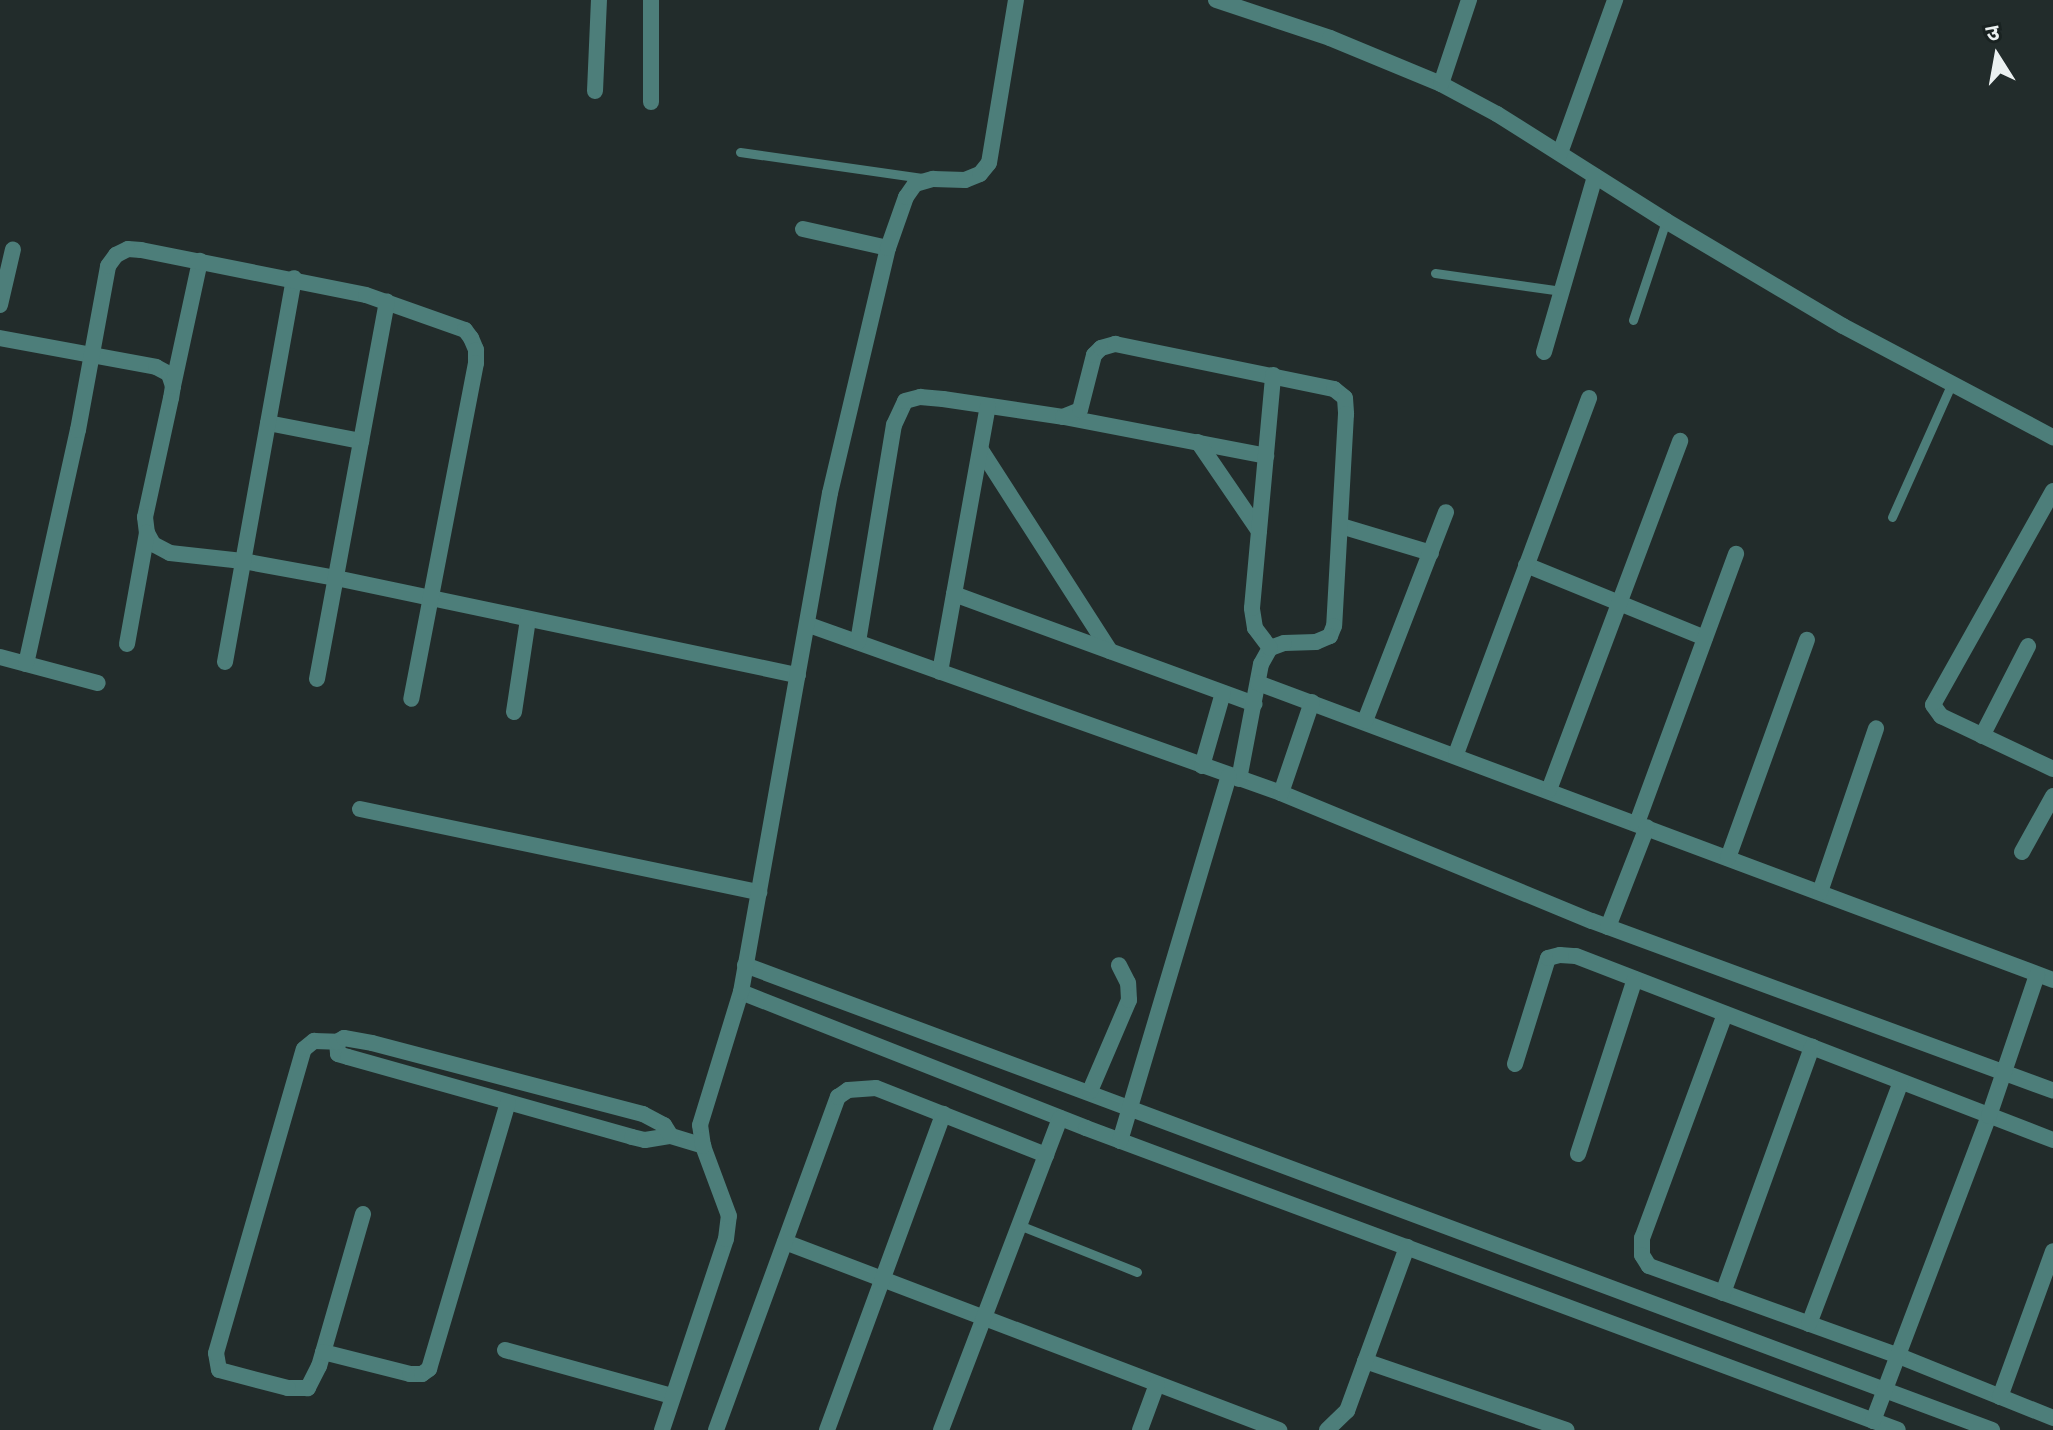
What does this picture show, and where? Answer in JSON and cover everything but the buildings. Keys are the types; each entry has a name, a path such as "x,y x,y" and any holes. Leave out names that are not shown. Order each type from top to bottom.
{"street":[{"path":"595,91 599,0"},
{"path":"651,0 651,102"},
{"path":"662,1430 728,1228 725,1199 703,1146 700,1125 741,992 809,625 830,493 888,248 906,197 915,184 933,179 965,180 980,174 989,163 1016,0"},
{"path":"1216,0 1330,38 1441,84 1560,153 1666,221 1951,385 2053,437"},
{"path":"1441,84 1469,0"},
{"path":"1560,153 1615,0"},
{"path":"1544,352 1595,176"},
{"path":"803,229 888,248"},
{"path":"0,305 13,249"},
{"path":"26,664 93,355 108,266 116,255 128,249 294,278 387,301 465,330 476,350 411,699"},
{"path":"127,644 147,533 145,517 200,261"},
{"path":"225,662 294,278"},
{"path":"317,679 387,301"},
{"path":"0,338 156,367 169,374 173,386"},
{"path":"1063,417 1080,410 1094,355 1101,348 1115,344 1334,389 1345,398 1334,626 1330,636 1316,642 1284,643 1270,648"},
{"path":"1270,648 1255,628 1253,618 1273,375"},
{"path":"858,642 898,412 905,401 920,397 1063,417 1266,456"},
{"path":"1456,754 1589,398"},
{"path":"940,672 988,406"},
{"path":"268,423 361,441"},
{"path":"1549,790 1680,441"},
{"path":"1198,442 1259,531"},
{"path":"981,450 1110,651"},
{"path":"2053,491 1933,705 1941,716 2053,769"},
{"path":"1365,721 1446,512"},
{"path":"1341,526 1431,553"},
{"path":"147,533 153,544 170,553 243,561 336,578 798,675"},
{"path":"1608,927 1736,554"},
{"path":"1526,565 1705,638"},
{"path":"954,594 1254,704"},
{"path":"514,712 528,619"},
{"path":"809,625 1281,793 1608,927 2053,1091"},
{"path":"1728,858 1807,640"},
{"path":"1982,736 2028,646"},
{"path":"1120,1141 1234,778 1270,648"},
{"path":"0,657 98,683"},
{"path":"1258,683 1456,754 2045,978 2002,1071 1989,1116 1873,1421"},
{"path":"1202,766 1223,693"},
{"path":"1281,793 1312,702"},
{"path":"1820,892 1876,728"},
{"path":"2022,852 2053,796"},
{"path":"360,809 759,892"},
{"path":"1515,1064 1548,958 1576,956 2053,1140"},
{"path":"745,965 1887,1388 1992,1430"},
{"path":"1090,1091 1129,1000 1128,983 1119,965"},
{"path":"1578,1154 1635,979"},
{"path":"741,992 1120,1141 1898,1430"},
{"path":"1725,1014 1642,1238 1642,1255 1649,1266 1899,1356 2053,1418"},
{"path":"363,1214 314,1381 308,1388 300,1390 219,1370 215,1363 304,1049 314,1041 337,1042 344,1038 372,1043 643,1114 664,1125 671,1136"},
{"path":"337,1042 335,1049 338,1054 348,1057 632,1137 645,1140 671,1136 703,1146"},
{"path":"1723,1293 1812,1047"},
{"path":"1809,1324 1901,1082"},
{"path":"716,1430 838,1097 848,1090 876,1088 1046,1155"},
{"path":"323,1352 410,1374 422,1374 429,1369 508,1102"},
{"path":"827,1430 943,1114"},
{"path":"941,1430 1060,1118"},
{"path":"785,1242 1279,1430"},
{"path":"1329,1430 1347,1411 1407,1247"},
{"path":"2000,1397 2053,1251"},
{"path":"505,1350 672,1396"},
{"path":"1365,1361 1567,1430"},
{"path":"1140,1430 1157,1384"}],"lane":[{"path":"740,152 933,179"},
{"path":"1633,320 1666,221"},
{"path":"1435,273 1562,291"},
{"path":"1892,517 1951,385"},
{"path":"1019,1225 1137,1272"}]}
